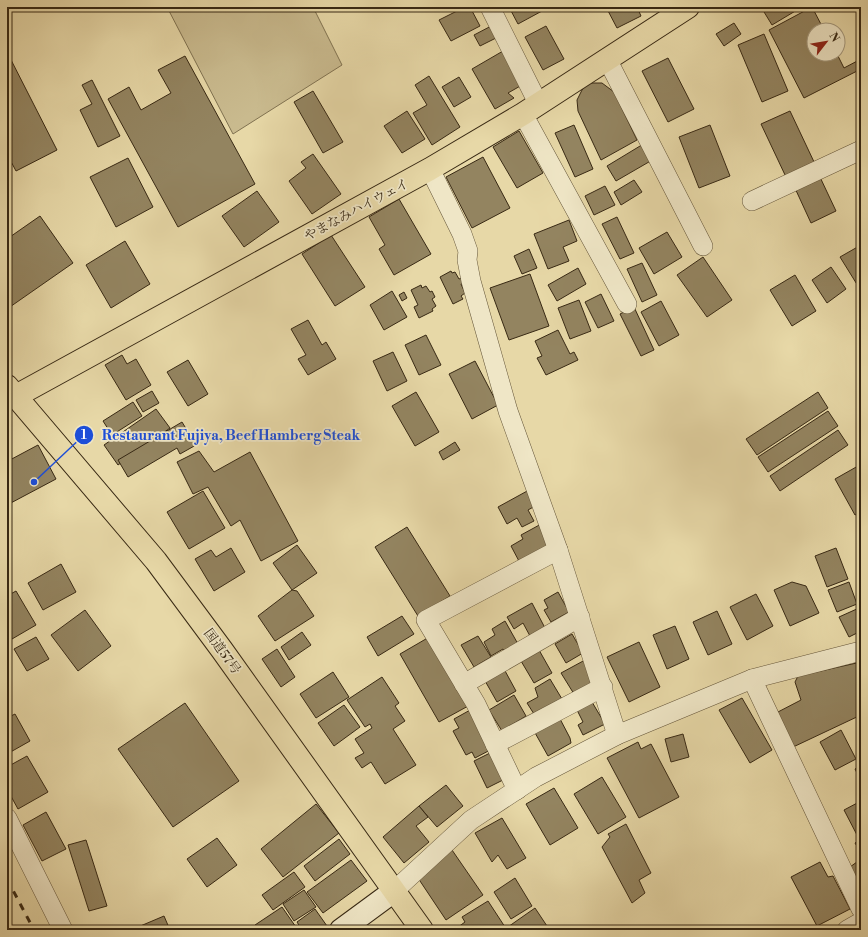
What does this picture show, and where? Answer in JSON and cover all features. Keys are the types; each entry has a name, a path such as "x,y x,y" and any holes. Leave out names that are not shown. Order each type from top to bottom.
{"main road":[{"name":"やまなみハイウェイ","path":"10,394 430,169 531,108 679,10"},
{"name":"国道57号","path":"10,394 156,561 222,650 422,930"}],"street":[{"path":"490,7 531,108 627,304"},
{"path":"607,59 703,246"},
{"path":"752,201 861,150"},
{"path":"430,169 462,234 468,251 467,260 470,280 508,411 558,550 617,735"},
{"path":"517,790 476,704 426,620 558,550"},
{"path":"464,684 580,617"},
{"path":"342,930 394,891 471,820 536,777 617,735 752,679 861,652"},
{"path":"752,679 861,909"},
{"path":"495,744 602,687"},
{"path":"7,818 63,930"},
{"path":"847,930 861,922"}],"shaded area":[{"path":"167,7 313,7 342,65 233,134"}],"building":[{"path":"465,7 470,7 480,26 451,41 439,20"},
{"path":"509,7 539,7 542,11 518,24"},
{"path":"606,7 637,7 641,16 617,28"},
{"path":"761,7 802,7 772,25"},
{"path":"812,7 820,22 806,22 806,62 841,62 844,68 861,59 861,69 804,98 769,30"},
{"path":"734,23 741,34 724,46 716,34"},
{"path":"495,24 498,37 480,46 474,35"},
{"path":"546,26 564,59 543,70 525,37"},
{"path":"764,34 788,91 762,102 738,45"},
{"path":"503,51 522,85 508,93 514,98 495,109 472,69"},
{"path":"7,52 57,150 16,171 7,154"},
{"path":"185,56 255,184 178,227 108,99 129,87 141,110 171,93 158,70"},
{"path":"668,58 694,109 668,122 642,71"},
{"path":"429,76 460,127 432,145 413,113 427,105 415,85"},
{"path":"459,77 471,97 454,107 442,87"},
{"path":"92,80 120,136 98,147 80,110 92,104 82,85"},
{"path":"588,83 602,83 614,92 637,140 601,160 578,111 577,100 582,90"},
{"path":"313,91 343,142 323,153 294,102"},
{"path":"407,111 425,139 402,153 384,126"},
{"path":"790,111 815,164 786,177 761,124"},
{"path":"574,125 593,169 575,177 555,133"},
{"path":"710,125 730,176 699,188 679,137"},
{"path":"519,131 543,173 517,188 493,147"},
{"path":"645,143 654,159 616,181 607,166"},
{"path":"313,154 341,194 312,214 289,181 306,168 301,162"},
{"path":"483,157 510,208 472,228 446,177"},
{"path":"128,158 153,207 116,227 90,177"},
{"path":"819,175 836,211 811,223 794,186"},
{"path":"634,180 642,192 621,205 614,192"},
{"path":"605,186 615,205 594,215 585,196"},
{"path":"257,191 279,222 244,247 222,216"},
{"path":"399,199 431,254 394,275 379,249 385,245 369,217"},
{"path":"40,216 73,263 7,309 7,239"},
{"path":"617,217 634,253 620,259 602,224"},
{"path":"569,220 577,241 563,247 569,261 548,269 534,234"},
{"path":"667,232 682,257 654,274 639,248"},
{"path":"331,235 365,287 335,306 302,254"},
{"path":"125,241 150,284 111,308 86,265"},
{"path":"861,245 861,284 858,286 840,257"},
{"path":"529,249 537,268 522,274 514,256"},
{"path":"703,257 732,300 707,317 677,275"},
{"path":"642,263 657,295 642,302 627,269"},
{"path":"831,267 846,289 827,303 812,280"},
{"path":"578,268 586,284 557,301 548,285"},
{"path":"451,271 452,273 455,272 459,279 462,278 464,283 461,284 465,293 461,296 463,299 453,304 440,277"},
{"path":"530,274 549,326 509,340 490,288"},
{"path":"795,275 816,311 792,326 770,290"},
{"path":"421,285 422,288 426,286 430,292 432,291 435,297 432,299 436,306 432,309 433,311 419,318 414,307 418,305 411,290"},
{"path":"392,291 407,317 384,330 370,305"},
{"path":"404,292 407,298 402,301 399,295"},
{"path":"601,294 614,321 598,328 585,302"},
{"path":"579,300 591,331 570,339 558,308"},
{"path":"661,301 679,335 659,346 641,312"},
{"path":"634,307 654,350 641,356 620,314"},
{"path":"308,320 322,345 326,342 336,359 308,375 298,359 306,355 291,329"},
{"path":"558,330 570,354 574,352 578,360 546,375 537,358 542,356 535,341"},
{"path":"426,335 441,365 419,375 405,345"},
{"path":"393,352 407,381 387,391 373,361"},
{"path":"122,355 127,364 136,359 151,385 126,400 105,365"},
{"path":"188,360 208,394 188,406 167,372"},
{"path":"475,361 498,405 472,419 449,374"},
{"path":"152,391 159,403 143,412 136,400"},
{"path":"416,392 439,432 415,446 392,406"},
{"path":"818,392 828,408 757,455 746,439"},
{"path":"133,402 142,416 112,435 103,421"},
{"path":"156,409 170,428 118,465 104,445"},
{"path":"828,411 838,426 768,472 758,457"},
{"path":"182,422 196,445 180,454 177,448 128,477 118,460"},
{"path":"838,430 848,445 780,491 770,476"},
{"path":"455,442 460,450 443,460 439,452"},
{"path":"38,445 56,479 7,505 7,459 8,461"},
{"path":"199,451 214,472 250,452 298,541 261,561 240,520 231,526 208,487 193,494 177,462"},
{"path":"858,466 861,471 861,512 855,515 835,479"},
{"path":"529,490 537,505 528,510 534,521 522,527 517,518 507,524 498,507"},
{"path":"203,491 225,528 189,549 167,512"},
{"path":"543,523 554,544 520,563 511,546 523,539 521,535"},
{"path":"407,527 450,596 418,616 375,547"},
{"path":"297,545 317,573 292,590 273,563"},
{"path":"231,548 245,572 214,591 195,559 211,550 216,557"},
{"path":"836,548 848,579 827,587 815,556"},
{"path":"61,564 76,592 43,610 28,583"},
{"path":"792,582 806,586 819,613 790,626 774,590"},
{"path":"849,582 857,604 837,612 828,590"},
{"path":"292,590 297,591 314,616 275,641 258,616"},
{"path":"16,591 36,625 12,639 7,632 7,596"},
{"path":"558,592 569,612 551,622 544,610 548,608 544,600"},
{"path":"756,594 773,626 747,640 730,607"},
{"path":"532,603 545,628 530,636 523,623 514,629 507,617"},
{"path":"859,608 861,613 861,631 849,637 839,617"},
{"path":"85,610 111,646 78,671 51,635"},
{"path":"717,611 732,644 708,655 693,622"},
{"path":"402,616 414,634 378,656 367,637"},
{"path":"505,621 518,644 505,652 503,649 491,656 484,642 495,635 492,629"},
{"path":"675,626 689,659 667,669 653,635"},
{"path":"302,632 311,645 289,660 281,647"},
{"path":"572,634 583,653 566,663 555,644"},
{"path":"431,636 470,705 439,722 400,654"},
{"path":"478,636 491,657 474,667 461,645"},
{"path":"36,637 49,659 27,671 14,649"},
{"path":"639,642 660,687 629,702 607,657"},
{"path":"277,649 295,677 281,687 262,659"},
{"path":"539,650 552,673 534,683 521,661"},
{"path":"585,660 595,683 574,694 561,673"},
{"path":"861,662 861,715 791,748 776,713 801,700 795,682 798,676"},
{"path":"504,669 516,691 497,702 484,679"},
{"path":"333,672 349,697 316,718 300,694"},
{"path":"382,677 399,703 395,706 405,721 393,729 416,765 385,784 371,762 362,768 355,758 364,753 355,739 372,728 370,724 365,727 347,700"},
{"path":"550,679 562,699 534,714 527,703 538,697 535,688"},
{"path":"514,695 526,716 502,731 489,710"},
{"path":"7,696 11,703 7,705"},
{"path":"742,698 772,750 750,763 719,710"},
{"path":"592,702 605,724 583,735 578,725 583,722 577,710"},
{"path":"185,703 239,781 173,827 118,749"},
{"path":"344,705 360,727 334,746 318,723"},
{"path":"472,709 494,748 475,758 472,752 466,755 453,731 459,728 454,719"},
{"path":"15,714 30,741 7,754 7,718"},
{"path":"559,717 571,743 548,756 534,731"},
{"path":"841,730 856,759 835,770 820,742"},
{"path":"683,734 689,757 671,762 665,739"},
{"path":"638,742 641,749 651,744 679,797 639,818 607,758"},
{"path":"494,751 507,778 487,788 474,761"},
{"path":"27,756 48,792 18,809 7,789 7,767"},
{"path":"861,765 861,781 855,769"},
{"path":"602,777 626,817 598,834 574,794"},
{"path":"446,785 463,806 437,827 419,806"},
{"path":"554,788 578,828 550,845 526,804"},
{"path":"861,801 861,833 857,835 844,810"},
{"path":"316,804 339,833 283,877 261,849"},
{"path":"419,806 428,817 416,826 429,842 404,863 383,837"},
{"path":"46,812 66,849 42,861 23,825"},
{"path":"502,818 526,858 507,869 498,855 492,862 475,833"},
{"path":"626,824 651,873 639,880 645,893 632,903 602,847 610,837 608,834"},
{"path":"217,838 237,865 207,887 187,859"},
{"path":"339,839 350,854 315,881 304,866"},
{"path":"861,839 861,853 855,843"},
{"path":"86,840 107,906 89,911 68,845"},
{"path":"452,850 483,895 446,920 416,875"},
{"path":"861,859 861,887 850,867"},
{"path":"351,860 367,881 323,913 307,892"},
{"path":"820,862 828,877 833,876 850,909 817,926 791,877"},
{"path":"294,872 305,887 273,910 262,895"},
{"path":"515,878 532,906 511,919 494,892"},
{"path":"304,890 316,907 294,921 283,904"},
{"path":"488,901 505,927 500,930 454,930 465,922 462,917"},
{"path":"282,907 298,930 258,930 255,925"},
{"path":"535,908 547,926 541,930 505,929"},
{"path":"315,909 327,926 322,930 302,930 297,922"},
{"path":"164,916 170,930 139,930 138,927"}],"railway":[{"path":"7,879 34,930"}],"place":[{"name":"Restaurant Fujiya, Beef Hamberg Steak","path":"34,482"}]}
